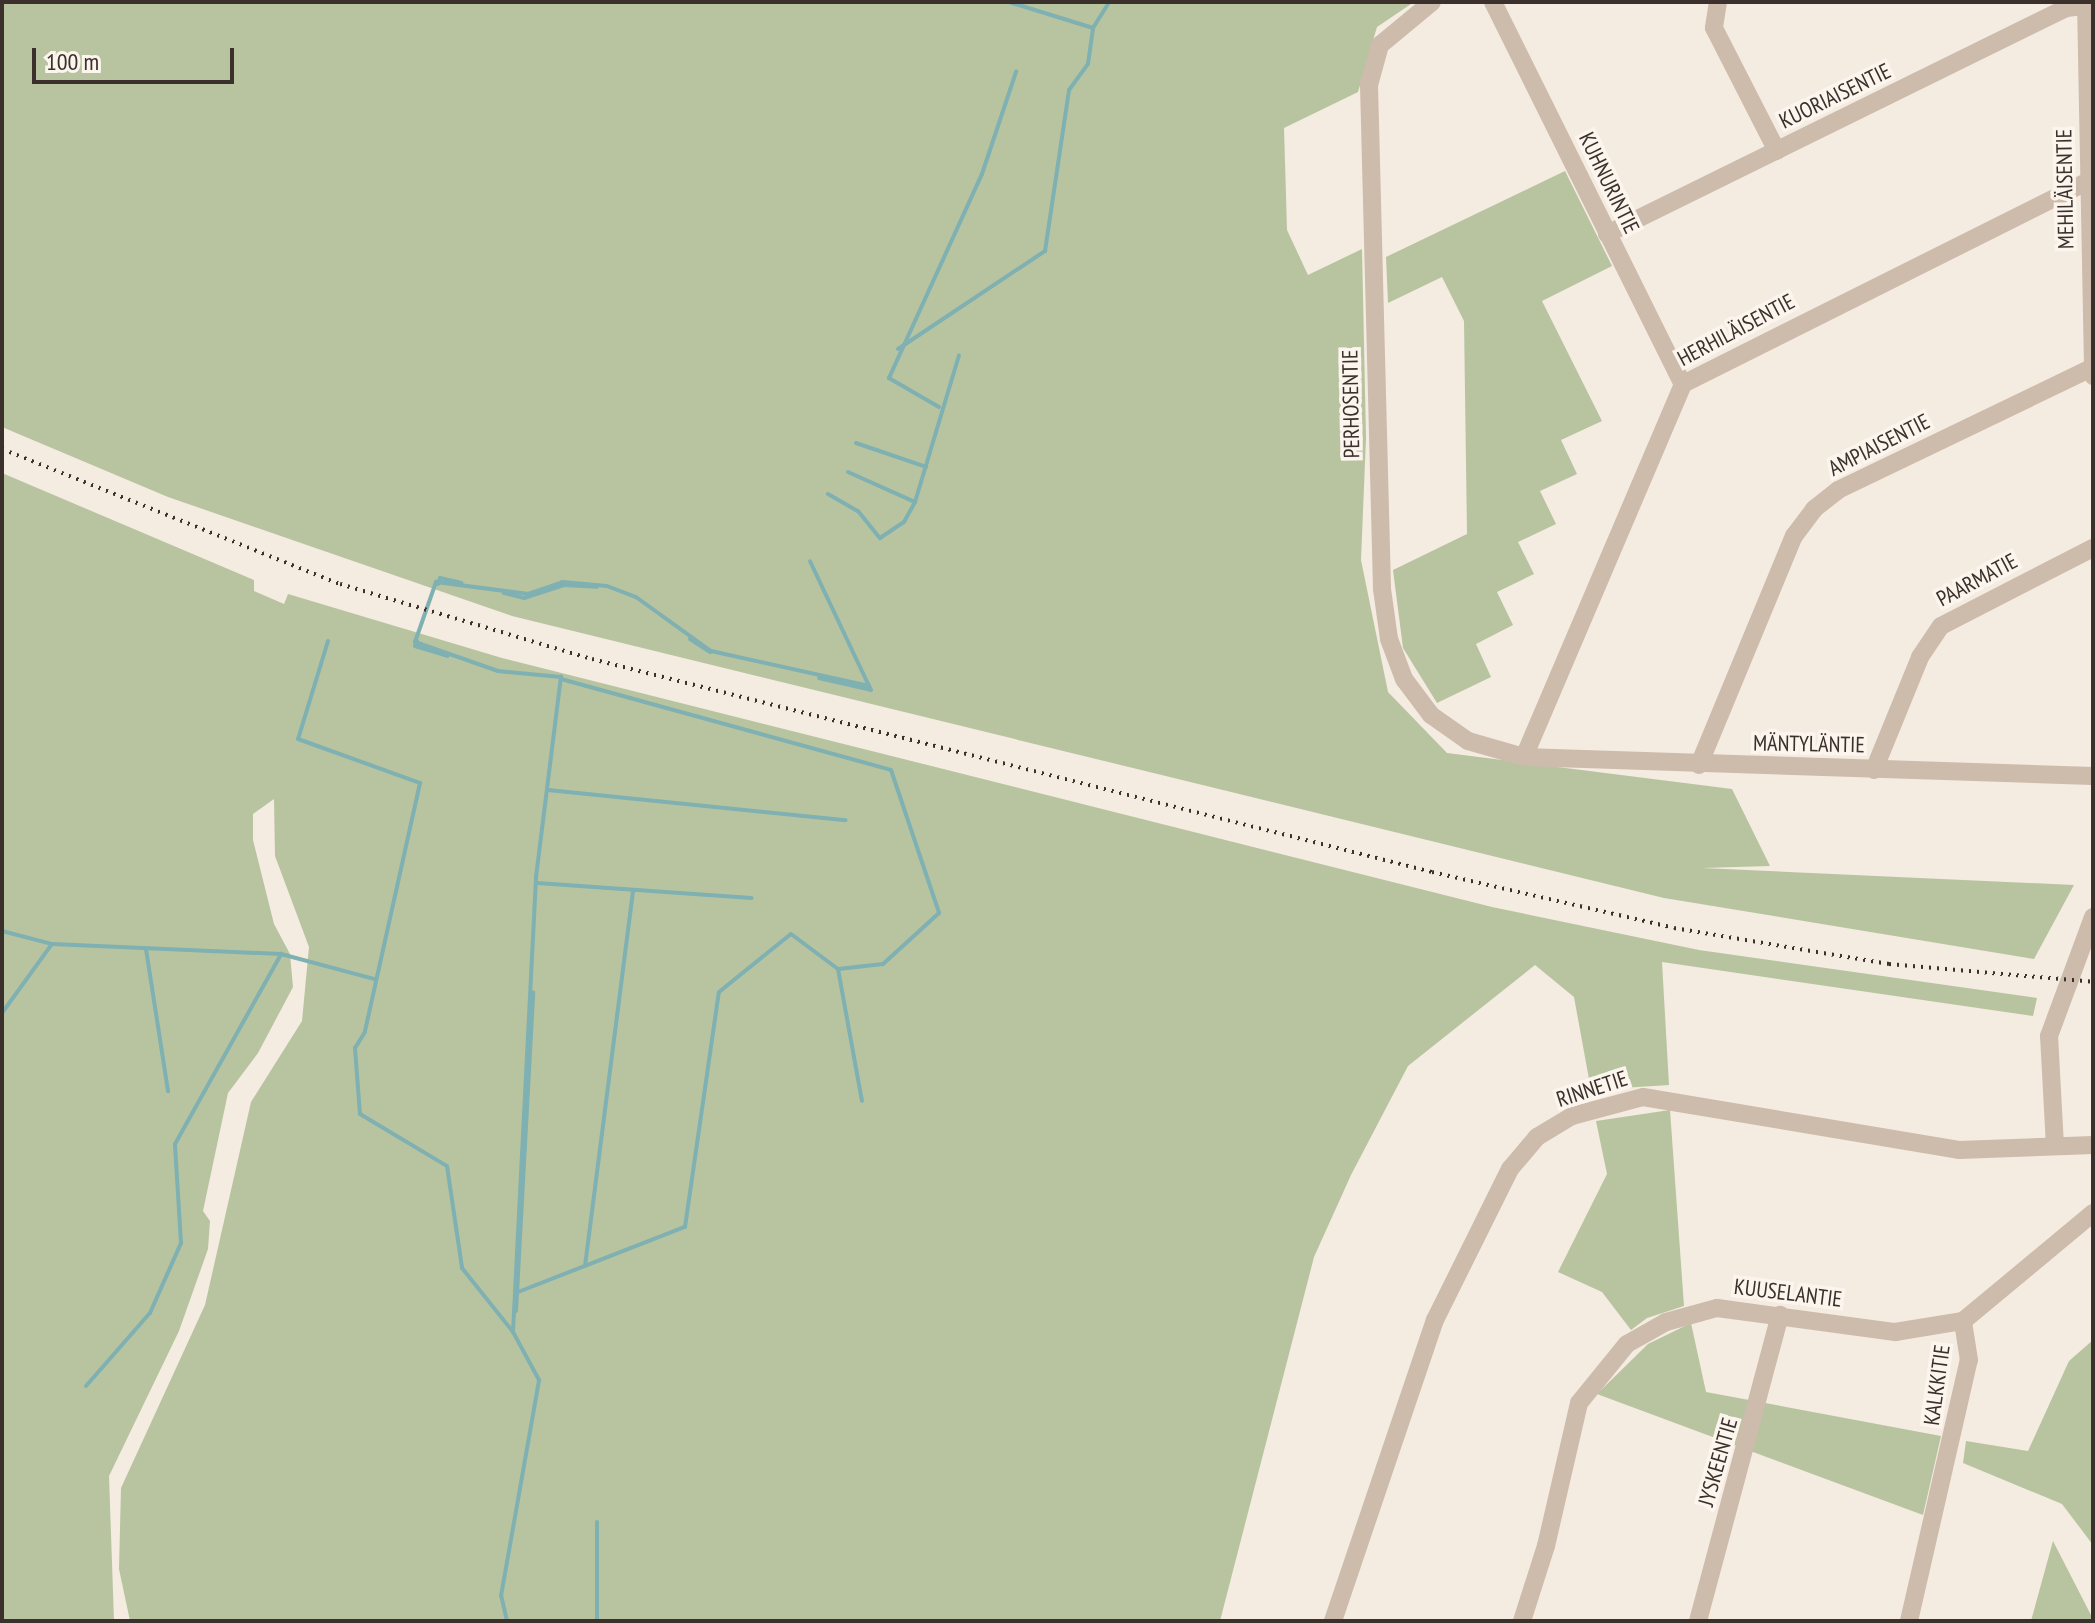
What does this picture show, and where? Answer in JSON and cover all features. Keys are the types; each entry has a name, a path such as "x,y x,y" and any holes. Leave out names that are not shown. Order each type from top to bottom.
{"street":[{"name":"PERHOSENTIE","path":"1432,2 1380,45 1369,85 1382,589 1389,639 1404,679 1431,715 1468,741 1524,757"},
{"name":"KUHNURINTIE","path":"1493,2 1683,384"},
{"path":"1718,2 1714,28 1777,151"},
{"name":"KUORIAISENTIE","path":"1607,234 2066,8 2086,4"},
{"name":"MEHILÄISENTIE","path":"2086,4 2091,86 2092,372"},
{"name":"HERHILÄISENTIE","path":"1524,757 1683,384 2089,181"},
{"name":"AMPIAISENTIE","path":"1699,765 1794,536 1814,509 1838,490 2092,372"},
{"name":"PAARMATIE","path":"1874,770 1920,657 1941,626 2093,548"},
{"name":"MÄNTYLÄNTIE","path":"1524,757 2093,776"},
{"path":"2055,1146 2049,1036 2093,917"},
{"name":"RINNETIE","path":"1333,1621 1435,1320 1510,1169 1537,1137 1572,1116 1643,1097 1959,1150 2093,1145"},
{"name":"KALKKITIE","path":"1909,1621 1969,1360 1963,1321 2093,1213"},
{"name":"KUUSELANTIE","path":"1522,1621 1546,1546 1570,1431 1579,1403 1604,1367 1651,1329 1717,1308 1895,1332 1963,1321"},
{"name":"JYSKEENTIE","path":"1698,1621 1780,1315"}],"green space":[{"path":"2,2 1414,2 1377,27 1358,92 1284,128 1287,230 1308,275 1362,249 1366,438 1361,560 1388,692 1447,753 1732,789 1770,866 1702,868 2074,885 2034,959 1664,898 512,616 168,497 2,427"},
{"path":"1565,171 1612,266 1542,301 1602,421 1561,440 1577,474 1540,491 1556,524 1518,542 1534,574 1497,592 1513,625 1476,644 1491,677 1437,703 1403,648 1393,570 1467,534 1464,321 1442,277 1388,303 1386,257"},
{"path":"2,473 254,580 254,591 284,604 288,594 502,658 1492,907 1699,950 2037,998 2033,1016 1662,962 1669,1085 1591,1090 1574,997 1535,965 1408,1066 1351,1175 1314,1257 1220,1621 130,1621 119,1569 121,1488 205,1305 251,1102 302,1021 309,947 275,856 274,799 253,814 253,840 274,924 290,954 293,987 258,1053 228,1093 203,1211 210,1221 208,1249 179,1331 109,1476 114,1621 2,1621"},
{"path":"1670,1110 1684,1306 1647,1318 1631,1330 1602,1292 1558,1272 1607,1174 1596,1121"},
{"path":"1691,1323 1706,1392 1941,1436 1923,1515 1597,1394 1648,1344"},
{"path":"2093,1340 2093,1545 2062,1504 1963,1463 1966,1441 2028,1451 2069,1361"},
{"path":"2053,1541 2093,1619 2093,1621 2031,1621"}],"waterway":[{"path":"1009,2 1093,28"},
{"path":"898,349 1045,251 1069,90 1088,64 1093,28 1109,2"},
{"path":"939,407 889,378 982,174 1016,72"},
{"path":"828,494 858,511 880,538 904,522 915,502 959,355"},
{"path":"856,443 926,467"},
{"path":"848,472 915,502"},
{"path":"507,1621 501,1596 539,1380 513,1332 536,877 561,677 498,671 415,642 436,582 528,594 562,582 607,586 636,597 711,651 869,686 810,561"},
{"path":"438,584 440,578 461,583"},
{"path":"504,593 524,598 564,585 597,587"},
{"path":"690,639 710,652"},
{"path":"328,641 298,739 420,783 365,1032 355,1048 360,1114 447,1166 462,1268 513,1332"},
{"path":"417,641 415,646 447,656"},
{"path":"819,678 871,690 868,684"},
{"path":"561,679 891,770 939,913 883,964 838,969"},
{"path":"548,790 845,820"},
{"path":"537,883 751,898"},
{"path":"585,1266 633,890"},
{"path":"2,931 52,944 281,954 374,979"},
{"path":"518,1292 685,1227 719,992 791,934 838,969 862,1101"},
{"path":"2,1013 52,944"},
{"path":"146,949 168,1091"},
{"path":"86,1386 150,1313 181,1243 175,1144 281,954"},
{"path":"516,1311 533,992"},
{"path":"597,1522 597,1621"}],"railway":[{"path":"2,449 340,584 592,659 1432,872 1674,928 1889,964 2093,982"}]}
